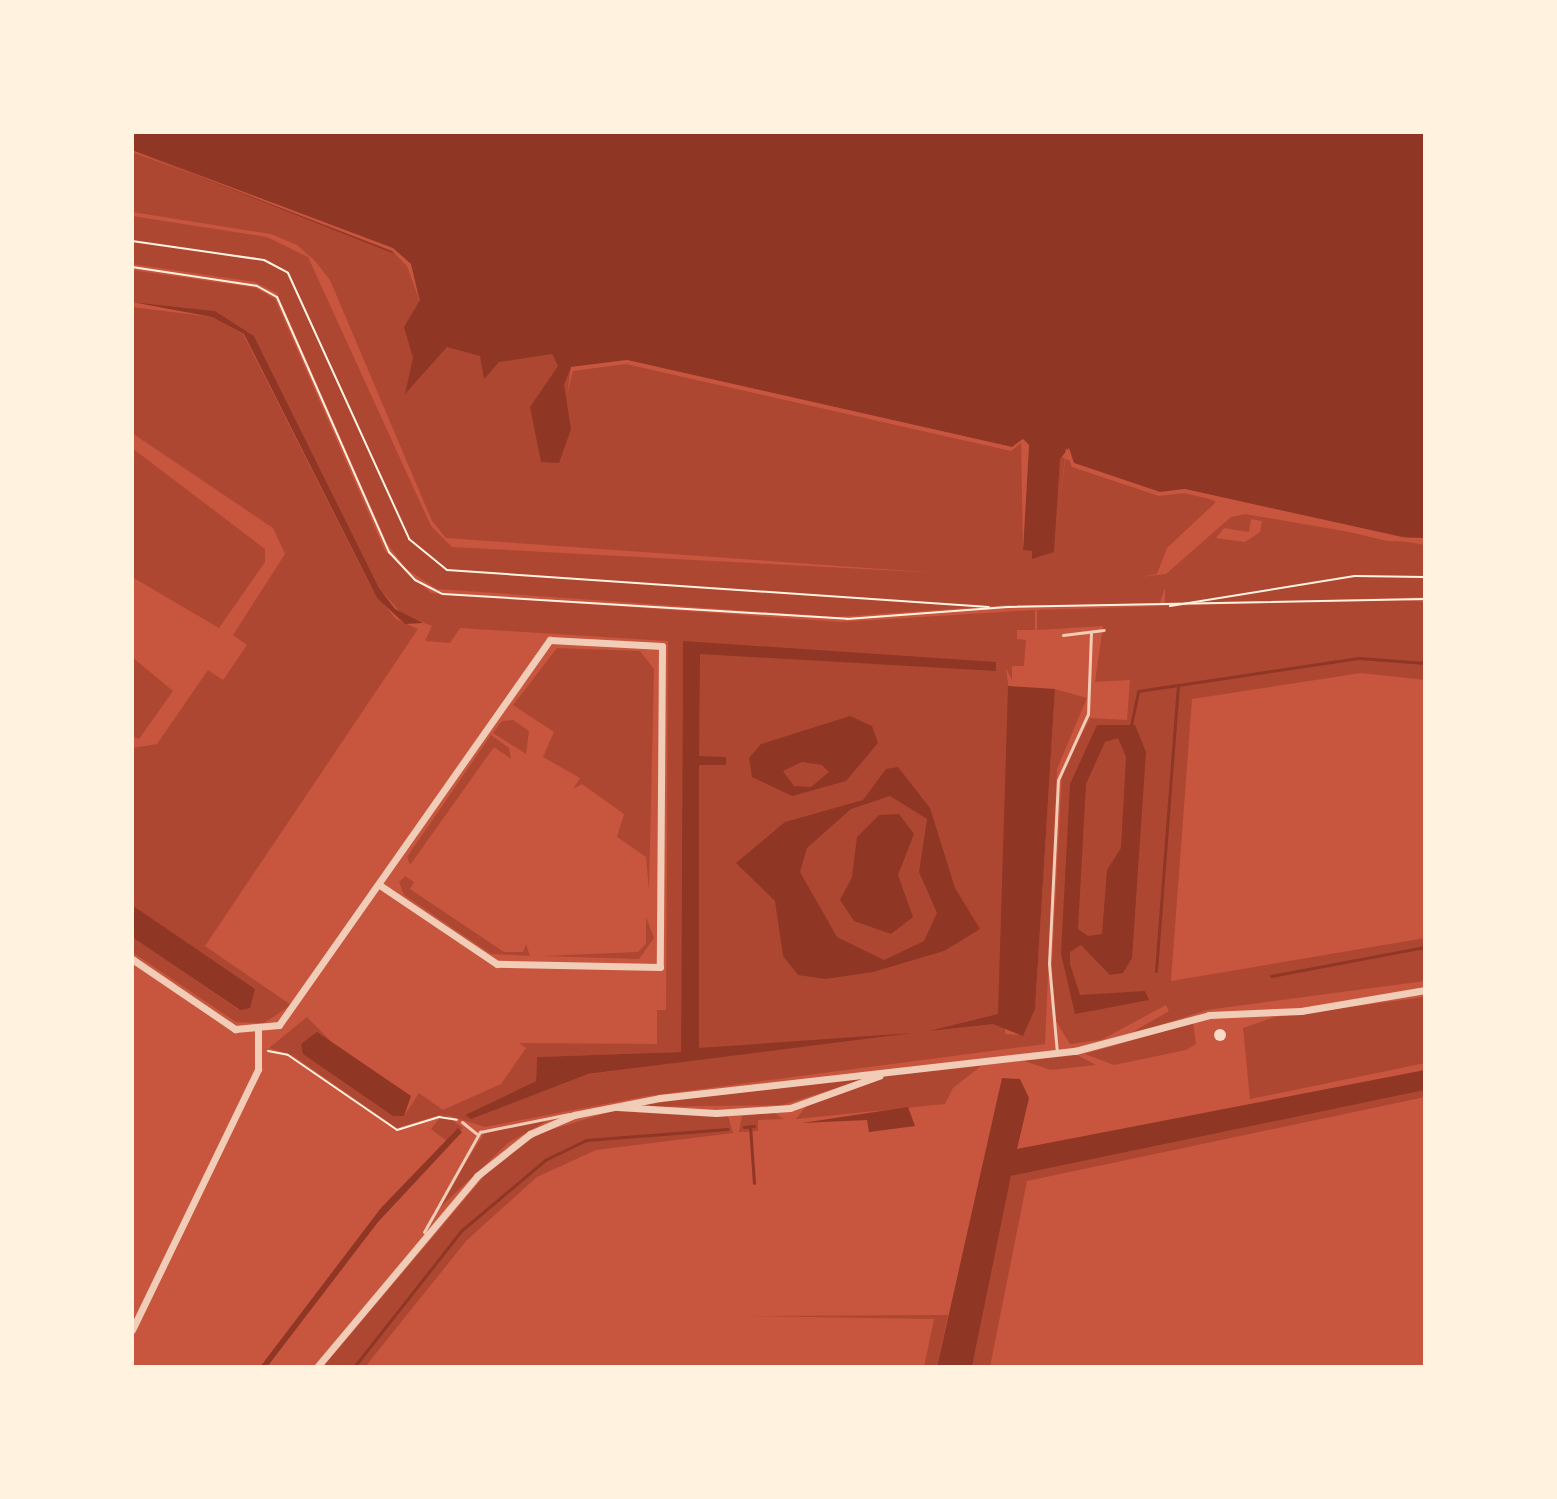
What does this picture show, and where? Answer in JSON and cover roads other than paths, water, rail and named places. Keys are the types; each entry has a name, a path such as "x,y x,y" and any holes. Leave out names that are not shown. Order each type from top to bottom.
{"street":[{"path":"132,959 232,1027 258,1031 294,1011 550,640 662,646 660,967 497,964 381,886"},
{"path":"317,1367 424,1232 510,1147 574,1115 612,1105 1057,1053 1209,1015 1301,1011 1425,990"},
{"path":"132,1330 257,1072 260,1052 258,1031"},
{"path":"612,1105 716,1113 788,1108 889,1072"}],"lane":[{"path":"1063,635 1104,630"},
{"path":"1057,1053 1049,964 1058,780 1088,714 1091,632"},
{"path":"424,1232 477,1134 550,1114 574,1115"},
{"path":"462,1122 477,1134"}],"waterway":[{"path":"1131,725 1138,691 1359,658 1425,663"},
{"path":"1156,971 1178,685"},
{"path":"1271,976 1425,947"},
{"path":"750,1126 754,1183"},
{"path":"744,1127 754,1126"},
{"path":"354,1367 462,1230 545,1160 586,1140 728,1129"}]}
